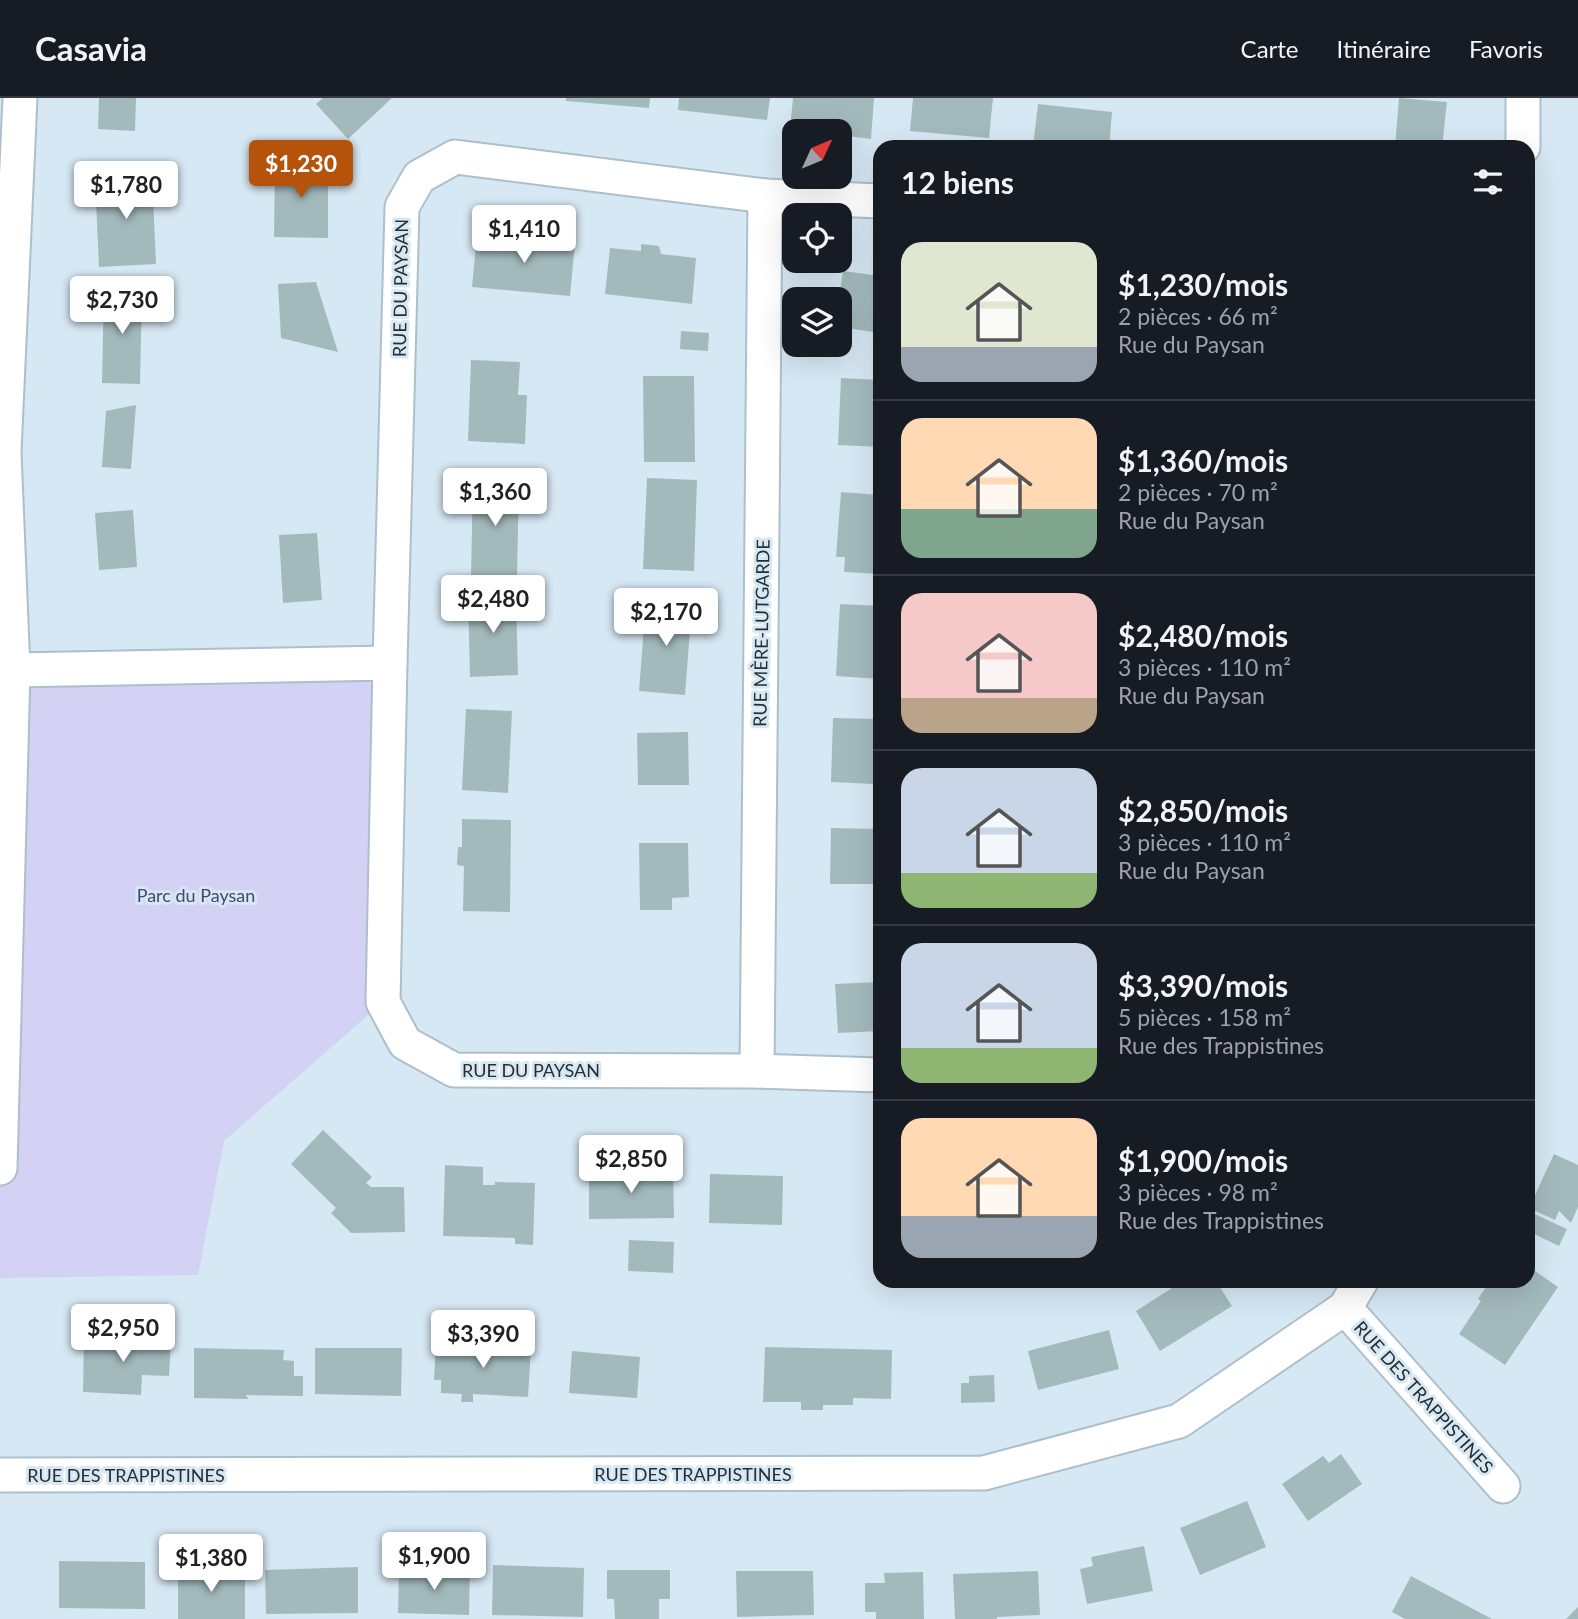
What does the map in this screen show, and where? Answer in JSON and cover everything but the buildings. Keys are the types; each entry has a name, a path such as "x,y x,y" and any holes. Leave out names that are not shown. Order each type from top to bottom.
{"street":[{"path":"0,1168 13,670 2,452 20,98"},
{"path":"1523,98 1523,140"},
{"name":"RUE DU PAYSAN","path":"873,201 765,196 455,157 419,177 402,207 383,1002 405,1043 454,1070 757,1071 873,1075"},
{"name":"RUE MÈRE-LUTGARDE","path":"757,1071 765,196"},
{"path":"13,670 390,663"},
{"name":"RUE DES TRAPPISTINES","path":"0,1475 984,1473 1179,1421 1353,1295 1503,1486"}],"green space":[{"name":"Parc du Paysan","path":"390,663 383,1002 224,1141 198,1275 0,1278 0,1168 13,670"}]}
